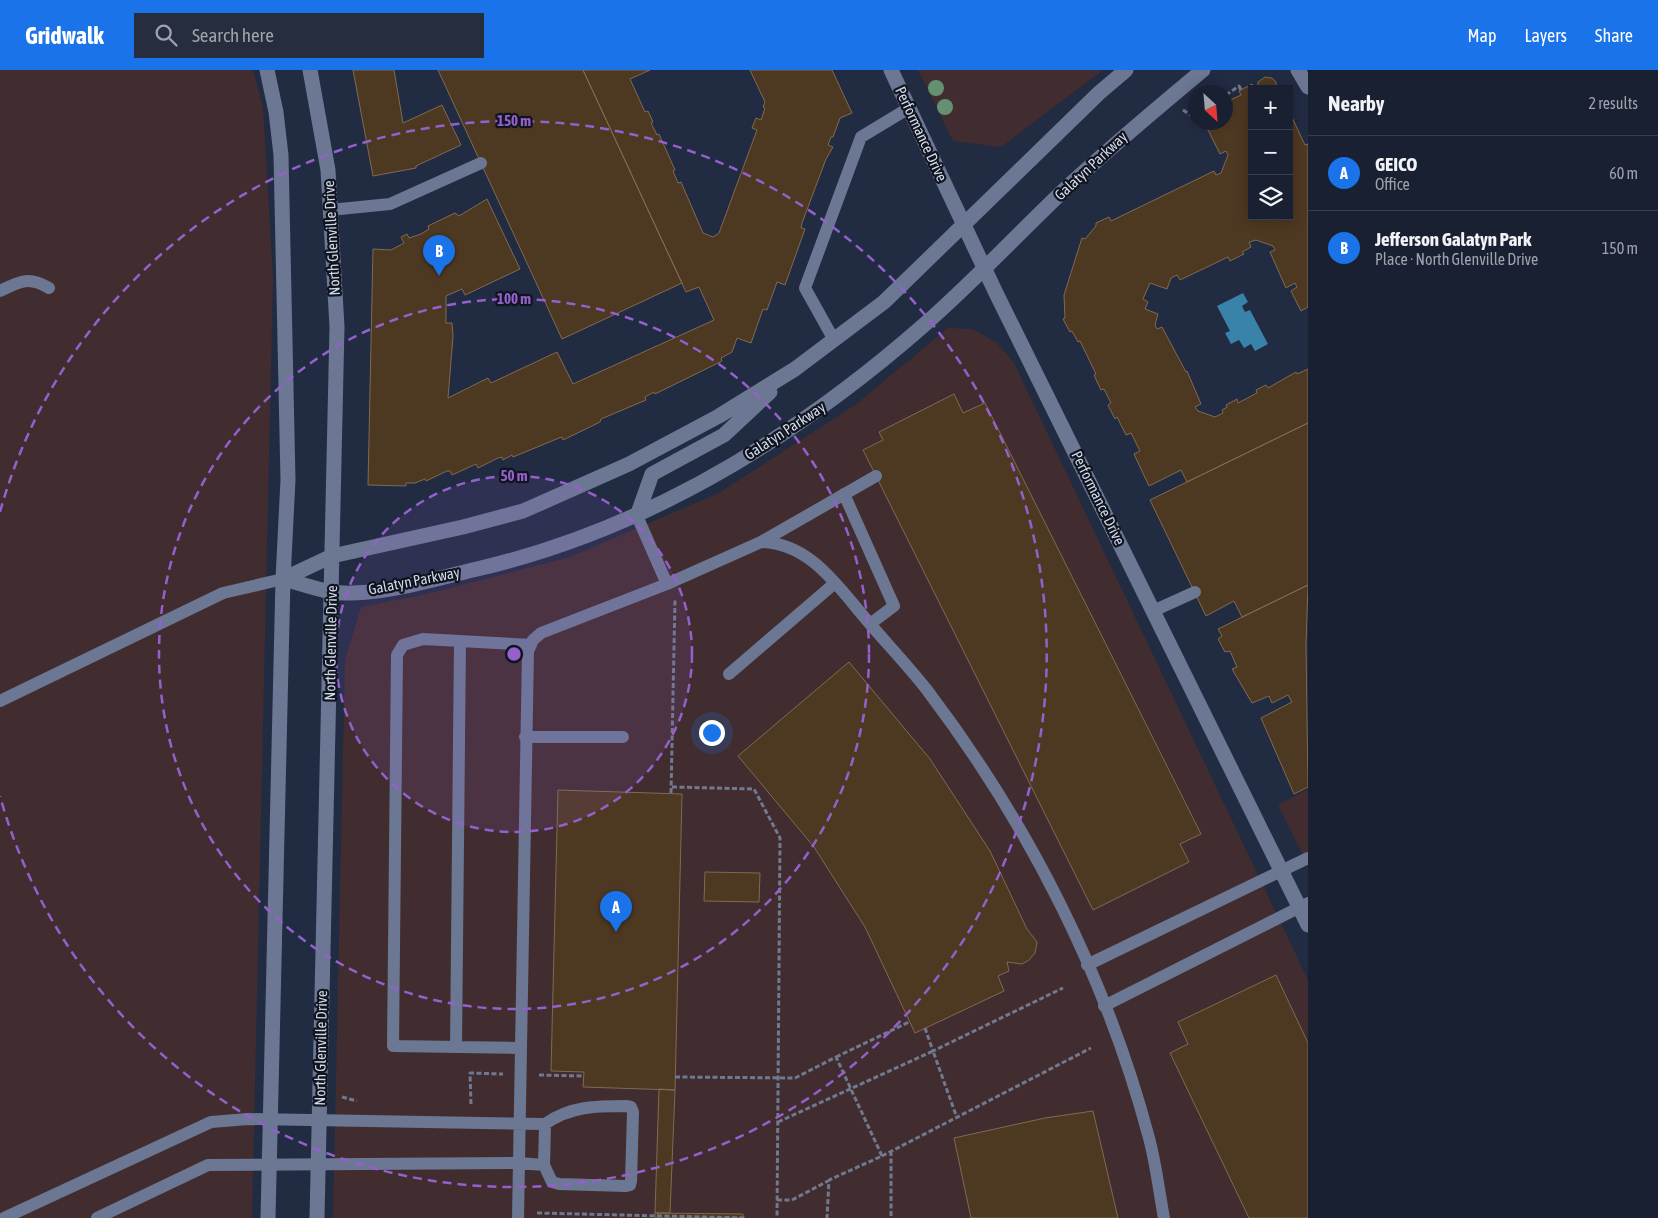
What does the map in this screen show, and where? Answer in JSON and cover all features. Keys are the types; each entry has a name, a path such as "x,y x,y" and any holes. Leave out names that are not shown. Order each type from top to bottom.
{"street":[{"path":"267,70 276,112 282,174 288,480 283,579 268,1218"},
{"name":"North Glenville Drive","path":"310,70 328,170 337,327 317,1218"},
{"name":"Performance Drive","path":"891,70 984,267 1282,871 1304,905 1308,925"},
{"path":"283,579 332,556 463,528 523,511 628,464 719,416 795,369 884,302 1099,93 1126,70"},
{"name":"Galatyn Parkway","path":"283,579 332,592 395,588 501,564 544,551 638,516 699,486 822,408 926,324 1125,134 1203,70"},
{"path":"1298,70 1308,87"},
{"path":"638,516 652,474 724,434 795,369"}],"lane":[{"path":"834,340 805,288 860,137 908,108"},
{"path":"330,210 390,204 481,162"},
{"path":"0,291 28,280 38,282 49,288"},
{"path":"518,1215 526,667 531,645 541,633 668,584 761,542 876,476"},
{"path":"844,494 894,606 870,624"},
{"path":"638,516 668,584"},
{"path":"761,542 776,542 802,552 835,583 927,690 1001,796 1046,873 1088,965 1122,1047 1150,1139 1164,1218"},
{"path":"0,701 223,593 283,579"},
{"path":"730,674 835,583"},
{"path":"1154,611 1195,592"},
{"path":"520,1048 393,1046 397,655 403,645 415,641 460,641 531,645"},
{"path":"456,1047 460,641"},
{"path":"525,736 624,737"},
{"path":"1088,965 1308,858"},
{"path":"1104,1006 1304,905"},
{"path":"4,1218 211,1122 270,1120 546,1124 557,1116 585,1107 631,1107 633,1112 632,1181 630,1185 559,1184 552,1182 544,1165 546,1124"},
{"path":"97,1218 208,1165 518,1163 544,1165"}],"path":[{"path":"1233,90 1239,86 1241,90"},
{"path":"1182,110 1188,114"},
{"path":"668,584 675,598 671,793"},
{"path":"672,787 754,789 780,838 777,1218"},
{"path":"778,1122 1063,988"},
{"path":"674,1077 795,1078 909,1022"},
{"path":"925,1028 957,1118"},
{"path":"778,1200 792,1200 957,1118 1091,1048"},
{"path":"836,1057 882,1156"},
{"path":"470,1107 470,1073 584,1076"},
{"path":"342,1097 365,1104"},
{"path":"891,1151 891,1218"},
{"path":"827,1218 829,1180"},
{"path":"518,1215 746,1218"}],"shaded area":[{"path":"0,70 253,70 263,107 273,277 252,1218 0,1218"},
{"path":"918,70 1103,70 1001,147 953,141"},
{"path":"948,328 973,329 997,343 1014,363 1308,980 1308,1218 333,1218 345,660 361,607 427,594 570,557 719,493 855,405"},
{"path":"1308,789 1308,866 1278,805"}],"water":[{"path":"1243,293 1248,302 1242,306 1245,312 1250,310 1268,344 1255,351 1251,344 1244,348 1239,340 1231,344 1225,333 1230,331 1217,306"}],"building":[{"path":"353,70 394,70 403,123 442,105 461,145 416,166 416,168 373,176"},
{"path":"438,70 583,70 682,283 562,339"},
{"path":"583,70 650,70 630,79 645,112 648,111 657,135 659,134 675,170 673,171 678,183 681,182 703,233 713,237 719,233 757,130 752,128 756,118 761,120 765,108 763,107 765,102 750,70 832,70 852,113 840,118 833,137 831,137 828,145 833,147 826,159 802,223 801,228 805,229 785,285 777,282 767,310 763,309 751,343 737,338 732,352 721,358 722,361 655,394 654,392 645,397 646,400 601,419 600,422 563,440 562,437 513,457 512,455 503,460 502,457 498,458 478,468 476,464 452,475 450,471 447,471 426,481 425,479 415,483 406,483 406,486 368,485 373,249 391,250 404,243 401,237 407,234 409,238 421,234 429,229 428,226 455,213 459,216 487,199 520,269 465,295 462,289 446,296 446,323 452,323 453,336 448,398 488,378 491,383 557,352 573,384 714,320 699,287 686,292"},
{"path":"1265,77 1272,78 1276,85 1258,85 1258,82"},
{"path":"1248,86 1248,220 1293,220 1293,120 1305,145 1308,144 1308,307 1301,311 1291,291 1297,287 1295,283 1286,288 1270,252 1275,250 1273,246 1256,240 1249,242 1251,247 1242,252 1244,254 1230,261 1228,257 1180,280 1177,275 1171,278 1167,289 1150,283 1143,299 1148,302 1145,309 1158,314 1155,325 1157,329 1162,327 1187,371 1201,404 1195,407 1198,411 1215,417 1223,413 1222,410 1227,407 1226,405 1237,399 1238,403 1257,393 1256,390 1266,385 1268,388 1296,372 1297,374 1308,369 1308,423 1187,482 1181,470 1149,486 1134,454 1140,451 1131,433 1126,435 1117,417 1115,419 1108,405 1111,403 1104,389 1101,390 1094,375 1096,374 1080,341 1078,342 1072,331 1070,332 1063,319 1065,318 1064,295 1082,238 1085,239 1096,226 1096,223 1109,217 1111,221 1214,171 1216,175 1221,173 1228,155 1226,151 1220,154 1208,130 1233,130 1233,99 1241,95 1239,91"},
{"path":"954,394 963,413 985,403 1201,834 1180,844 1189,862 1093,910 863,450 883,440 879,432"},
{"path":"1308,423 1308,585 1242,617 1234,601 1206,616 1150,500"},
{"path":"1308,585 1306,645 1308,787 1294,794 1261,718 1292,702 1288,695 1272,703 1269,696 1252,703 1232,669 1237,667 1230,651 1225,652 1218,639 1222,636 1218,629"},
{"path":"849,662 930,759 990,851 1027,929 1037,942 1035,953 1029,960 1022,964 1007,962 1009,971 998,976 1004,991 915,1033 865,927 814,847 738,756"},
{"path":"558,790 682,794 675,1090 583,1087 584,1072 551,1071"},
{"path":"705,872 760,873 759,902 704,901"},
{"path":"1276,975 1308,1043 1308,1218 1249,1218 1170,1053 1188,1044 1178,1022"},
{"path":"659,1089 675,1090 670,1213 655,1213"},
{"path":"1093,1111 1118,1218 971,1218 954,1138 1045,1118"},
{"path":"655,1213 743,1214 743,1218 655,1218"}],"place":[{"name":"Jefferson Galatyn Park","path":"439,276"},
{"name":"GEICO","path":"616,932"}]}
